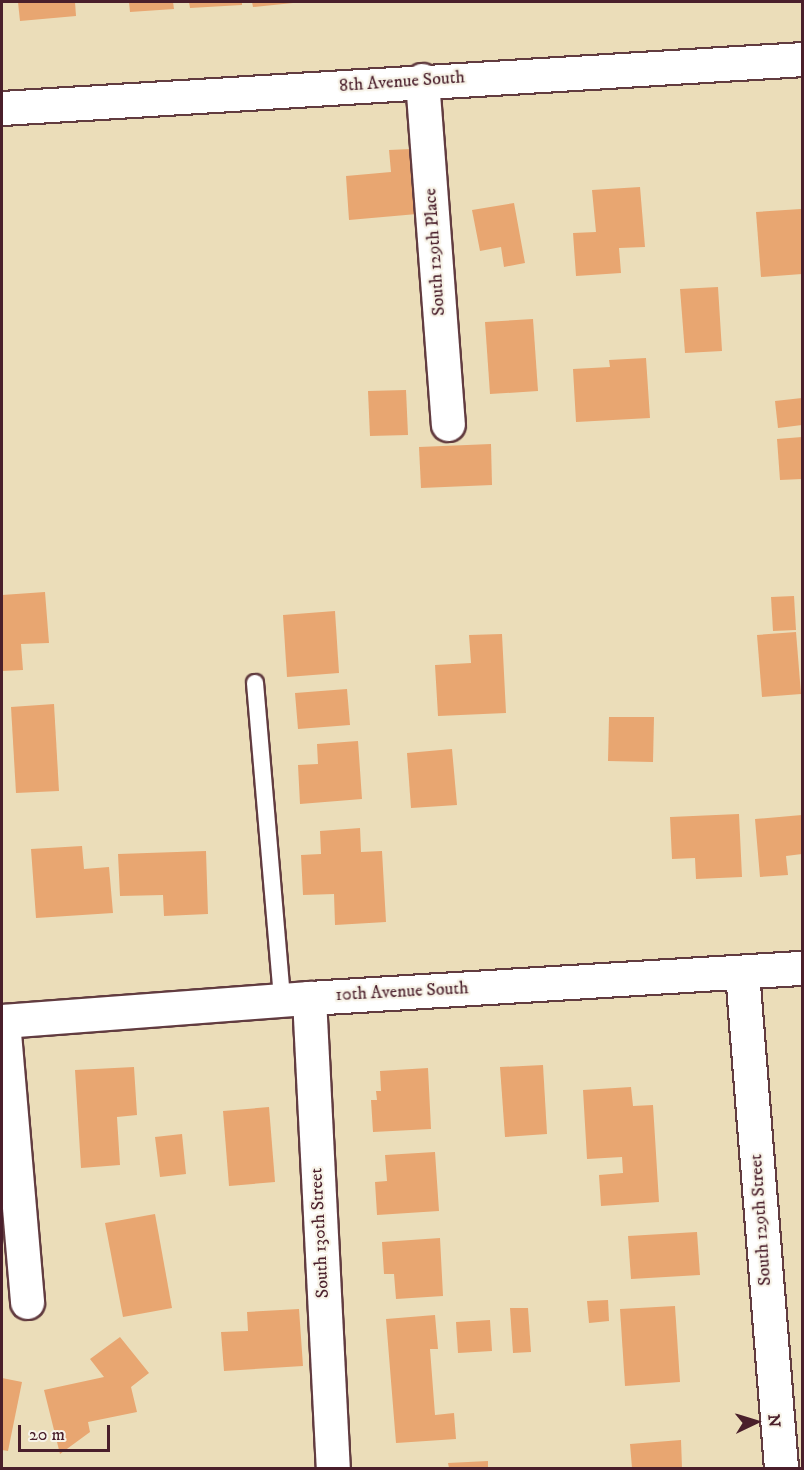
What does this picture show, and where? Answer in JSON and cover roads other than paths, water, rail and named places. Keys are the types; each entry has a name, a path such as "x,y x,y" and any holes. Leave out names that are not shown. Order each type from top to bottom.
{"street":[{"name":"8th Avenue South","path":"2,108 422,80 802,59"},
{"name":"South 129th Place","path":"422,80 448,424"},
{"name":"10th Avenue South","path":"2,1021 296,999 802,968"},
{"name":"South 129th Street","path":"742,972 781,1468"},
{"name":"South 130th Street","path":"296,999 333,1468"},
{"path":"2,1021 27,1302"}],"lane":[{"path":"255,683 296,999"}]}
